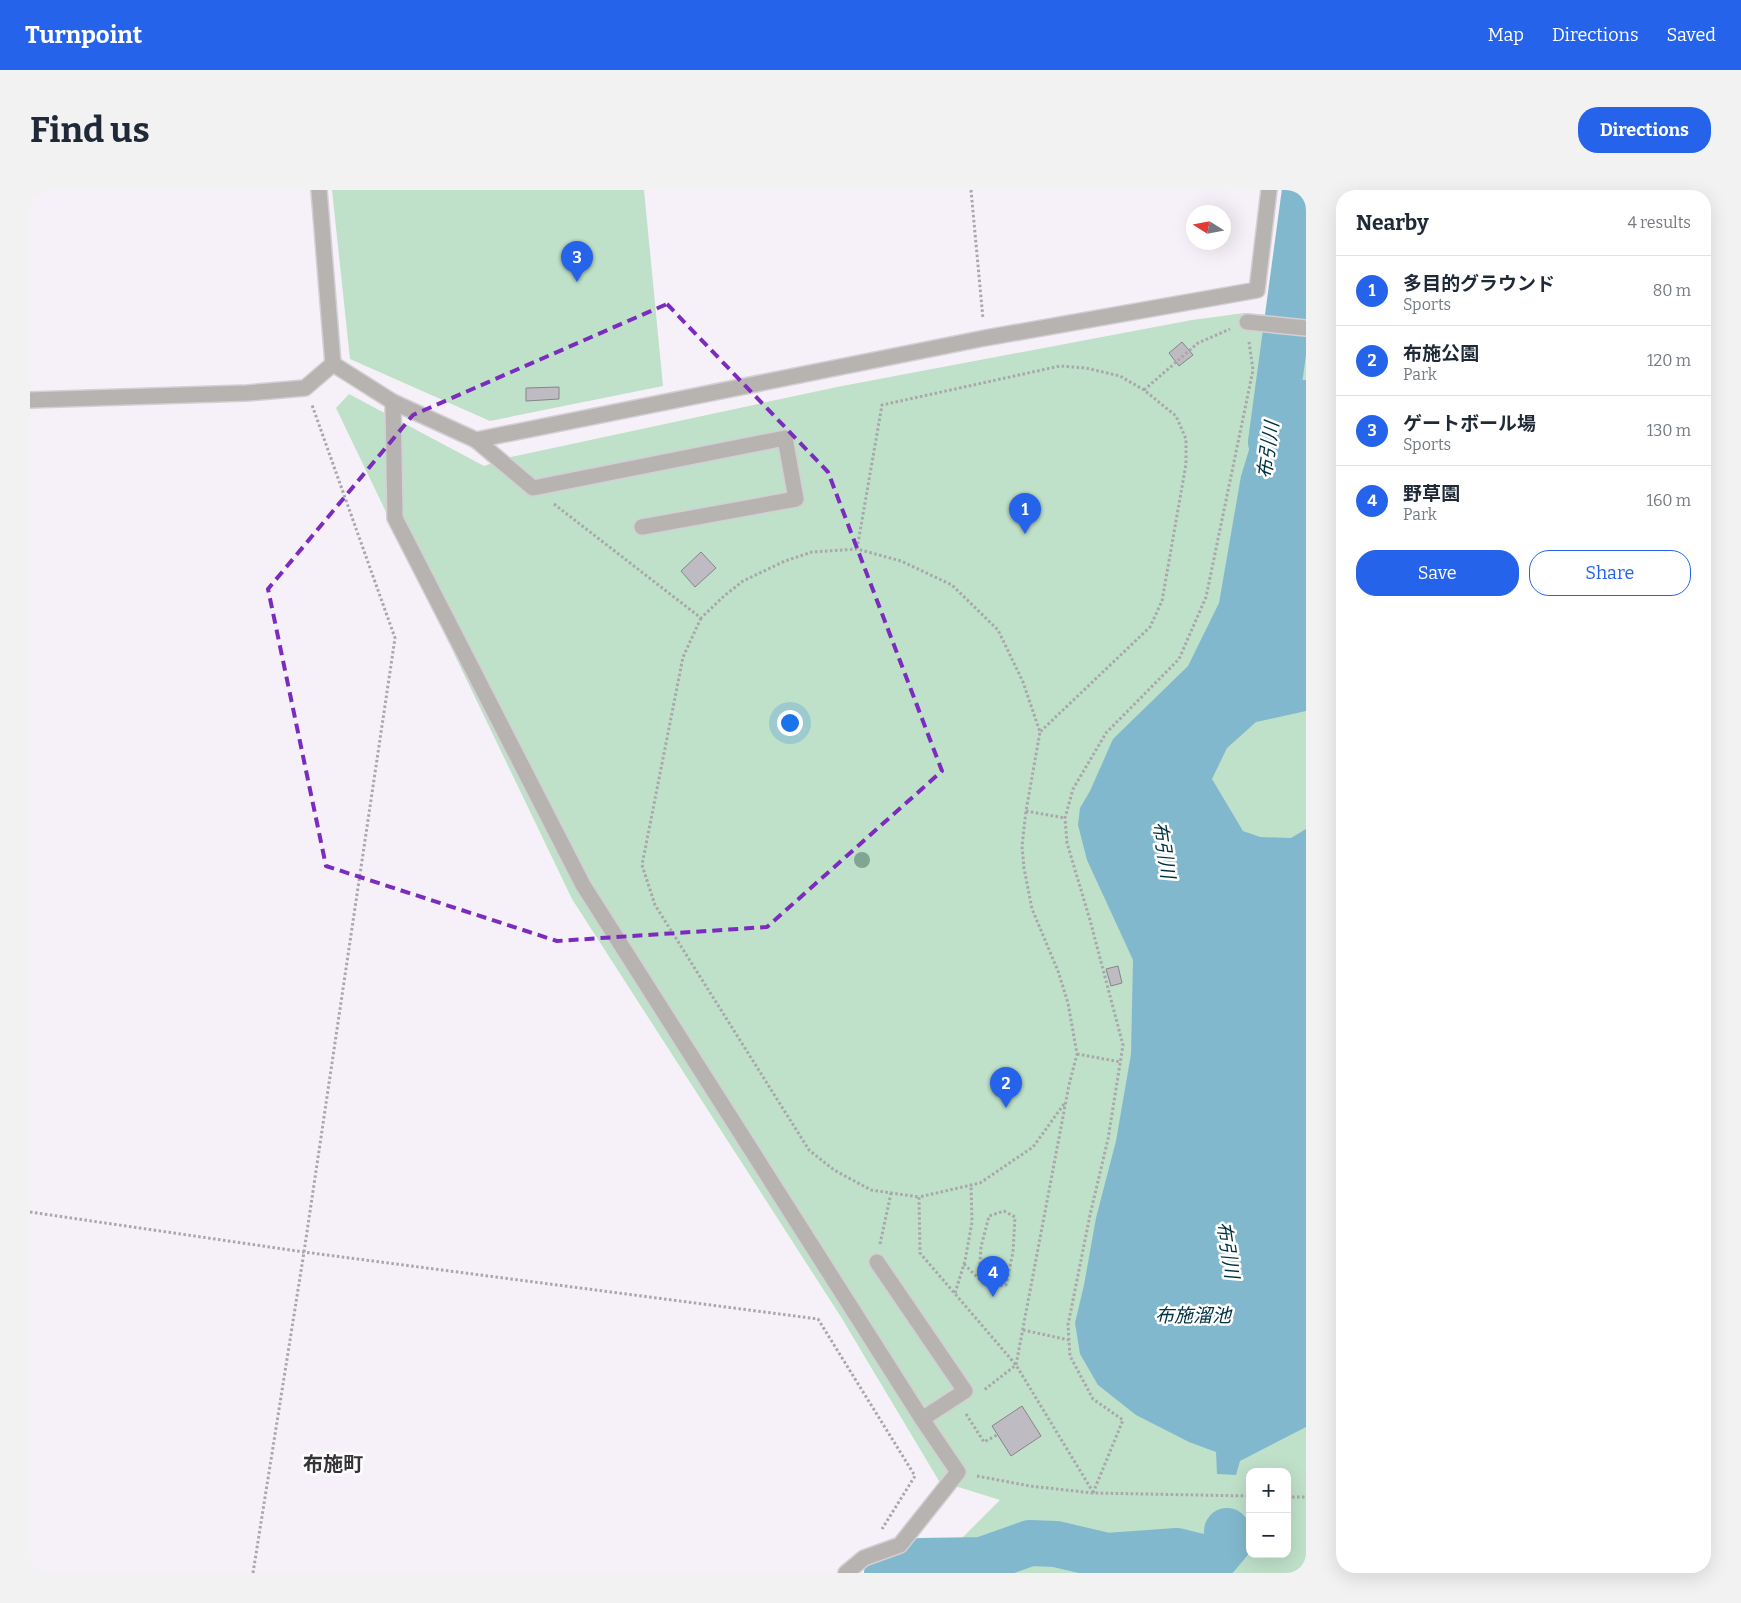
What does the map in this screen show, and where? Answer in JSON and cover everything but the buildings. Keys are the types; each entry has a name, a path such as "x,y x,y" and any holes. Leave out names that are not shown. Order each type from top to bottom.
{"street":[{"path":"319,190 333,364"},
{"path":"476,440 985,338 1257,290 1269,190"},
{"path":"1247,322 1306,328"},
{"path":"30,400 247,393 306,388 333,364"},
{"path":"333,364 393,402 476,440 532,488 785,438 796,499 642,527"},
{"path":"393,402 395,518 583,885 922,1419 958,1472 900,1545 864,1558 846,1573"},
{"path":"876,1262 965,1391 922,1419"}],"path":[{"path":"971,190 985,338"},
{"path":"1093,1493 1123,1420 1093,1399 1070,1356 1068,1325 1090,1215 1108,1139 1123,1045 1090,920 1067,843 1065,818 1073,789 1106,732 1179,660 1206,596 1252,370 1247,322 1198,343 1144,390"},
{"path":"857,549 882,405 1060,366 1086,368 1120,376 1144,390 1176,416 1186,440 1186,464 1162,601 1150,627 1040,732"},
{"path":"253,1573 304,1252 395,638 306,388"},
{"path":"532,488 701,618"},
{"path":"977,1395 1016,1366 1066,1102 1077,1054 1068,1003 1058,971 1032,909 1024,868 1022,846 1026,811 1040,732 1023,682 998,630 952,584 901,561 857,549 812,552 785,561 743,582 724,596 701,618 682,664 642,866 656,905 809,1150 834,1170 870,1190 919,1197 980,1182 1033,1147 1066,1102"},
{"path":"1026,811 1065,818"},
{"path":"1077,1054 1121,1062"},
{"path":"954,1294 964,1264 972,1222 971,1185"},
{"path":"876,1262 891,1193"},
{"path":"919,1197 920,1252 1016,1366 1093,1493"},
{"path":"964,1264 979,1279 990,1287 1006,1285 1013,1252 1016,1217 1004,1211 989,1216 981,1247 979,1279"},
{"path":"30,1212 304,1252 818,1319 915,1476 864,1558"},
{"path":"1023,1330 1069,1340"},
{"path":"962,1407 984,1442 997,1435"},
{"path":"958,1472 1030,1486 1093,1493 1246,1496"},
{"path":"1291,1497 1306,1497"}],"highlighted area":[{"path":"667,304 828,472 942,771 767,927 557,941 326,866 268,589 413,415"}],"green space":[{"path":"332,190 644,190 663,386 490,421 350,359"},
{"path":"1244,313 1306,318 1306,1573 927,1573 1000,1500 939,1481 841,1317 572,899 336,408 349,394 484,466 511,457 837,387 1192,320"}],"water":[{"name":"布施溜池","path":"1306,380 1306,711 1256,722 1227,748 1212,779 1243,831 1260,837 1291,838 1306,829 1306,1427 1240,1461 1236,1475 1217,1474 1216,1452 1189,1442 1136,1415 1098,1385 1080,1354 1075,1323 1096,1218 1116,1141 1131,1054 1133,960 1087,860 1078,825 1080,808 1090,791 1113,739 1188,666 1219,603 1241,476 1270,381"}],"waterway":[{"name":"布引川","path":"1271,442 1305,190"},
{"name":"布引川","path":"887,1573 921,1561 982,1560 1030,1543 1056,1544 1107,1556 1177,1551 1201,1557 1217,1556 1228,1543 1227,1531"}],"place":[{"name":"ゲートボール場","path":"577,282"},
{"name":"多目的グラウンド","path":"1025,534"},
{"name":"布施公園","path":"1006,1108"},
{"name":"野草園","path":"993,1297"}],"district":[{"name":"布施町","path":"333,1464"}]}
